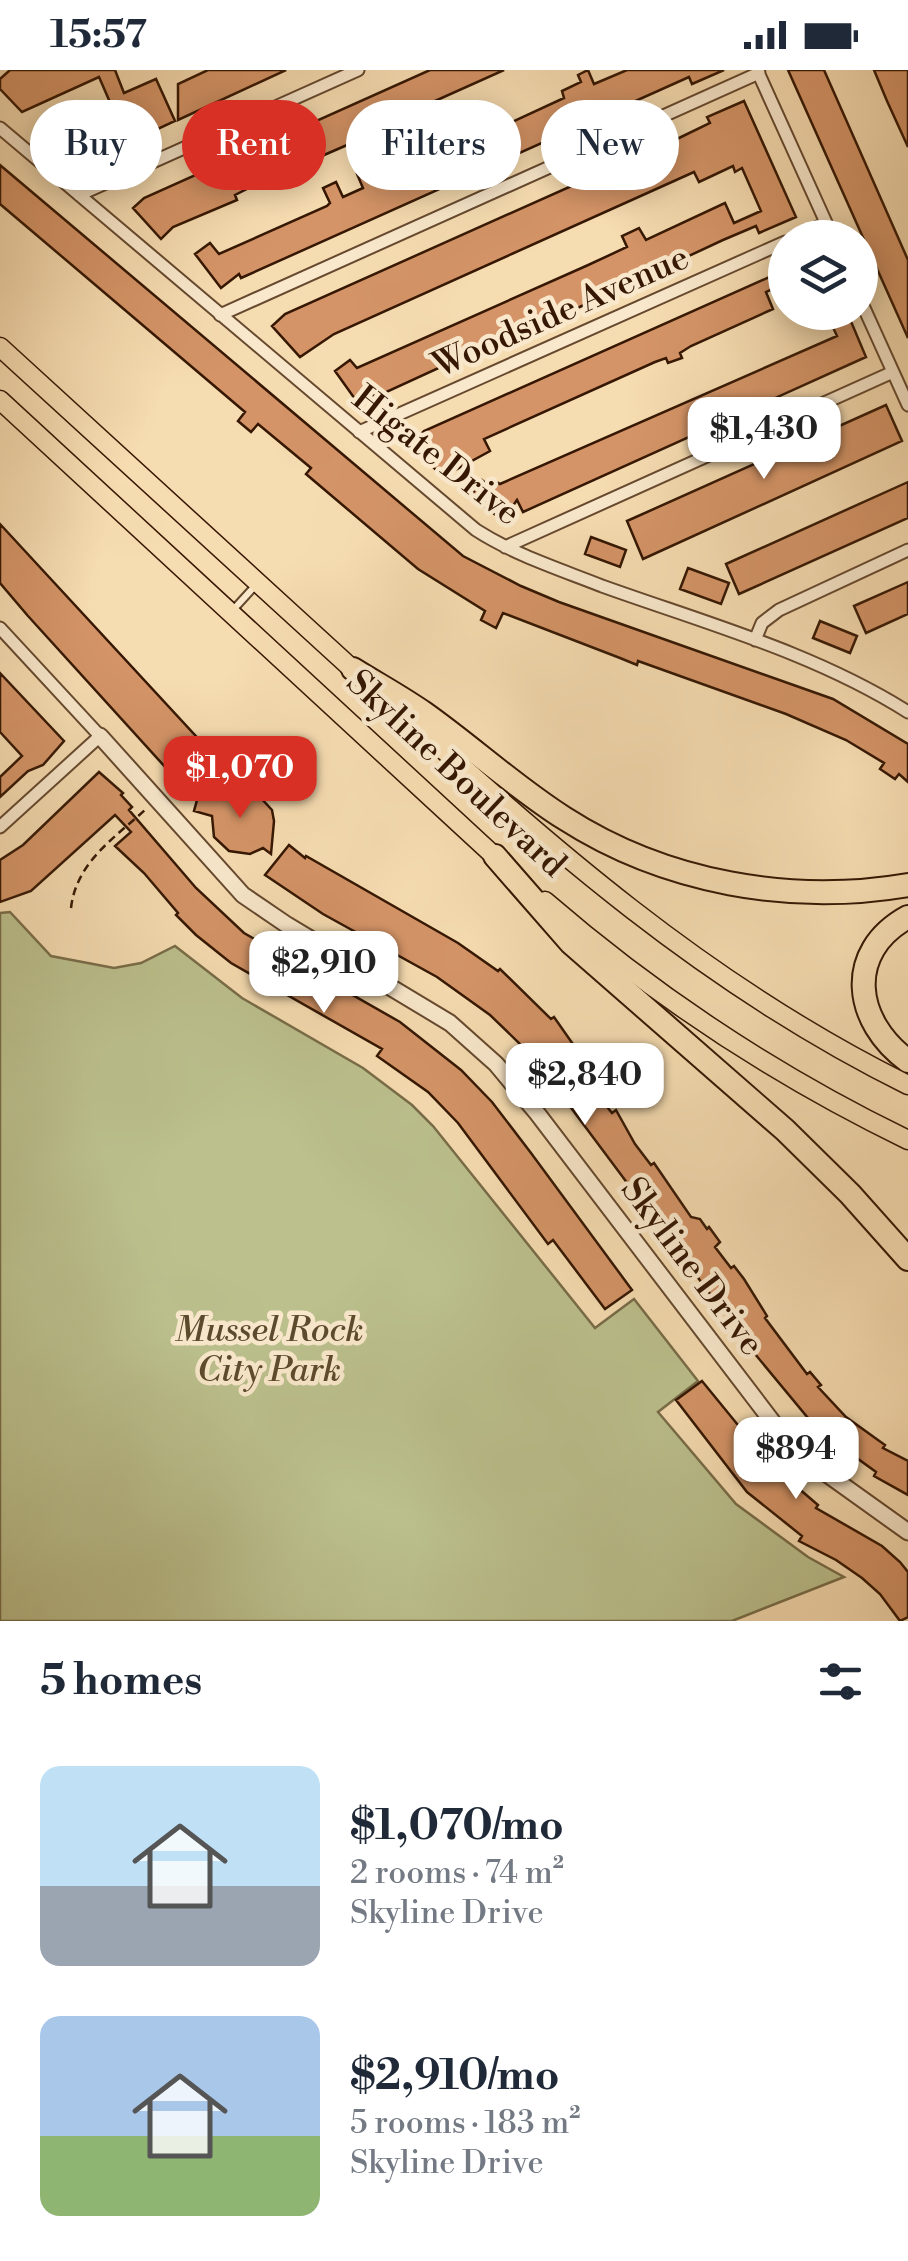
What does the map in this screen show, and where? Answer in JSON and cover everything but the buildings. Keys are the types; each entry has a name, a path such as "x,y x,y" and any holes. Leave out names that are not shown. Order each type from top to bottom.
{"highway":[{"path":"353,669 425,714 563,818 645,859 717,880 777,890 837,892 908,884"},
{"path":"495,856 571,943 786,1130 908,1258"},
{"path":"908,917 876,945 866,966 864,988 873,1026 908,1061"}],"main road":[{"name":"Skyline Boulevard","path":"0,347 562,856 649,925 784,1017 908,1086"},
{"name":"Skyline Boulevard","path":"0,400 587,937 704,1024 801,1084 908,1140"}],"street":[{"path":"79,195 358,70"},
{"path":"220,315 758,72 824,220"},
{"name":"Higate Drive","path":"0,128 463,520 505,547 854,680 908,712"},
{"name":"Woodside Avenue","path":"359,432 768,250"},
{"path":"874,330 908,405"},
{"path":"505,547 893,372"},
{"path":"755,640 762,623 779,610 908,550"},
{"name":"Skyline Drive","path":"0,628 158,798 224,876 265,912 427,1007 474,1043 537,1113 782,1432 820,1469 908,1532"},
{"path":"0,827 100,736"}],"lane":[{"path":"232,611 257,583"}],"path":[{"path":"71,908 80,874 158,798"}],"green space":[{"name":"Mussel Rock City Park","path":"10,912 51,956 114,968 141,963 175,946 242,998 363,1068 412,1105 595,1328 634,1299 698,1381 658,1412 736,1504 808,1557 844,1577 732,1621 0,1621 0,913"}]}
